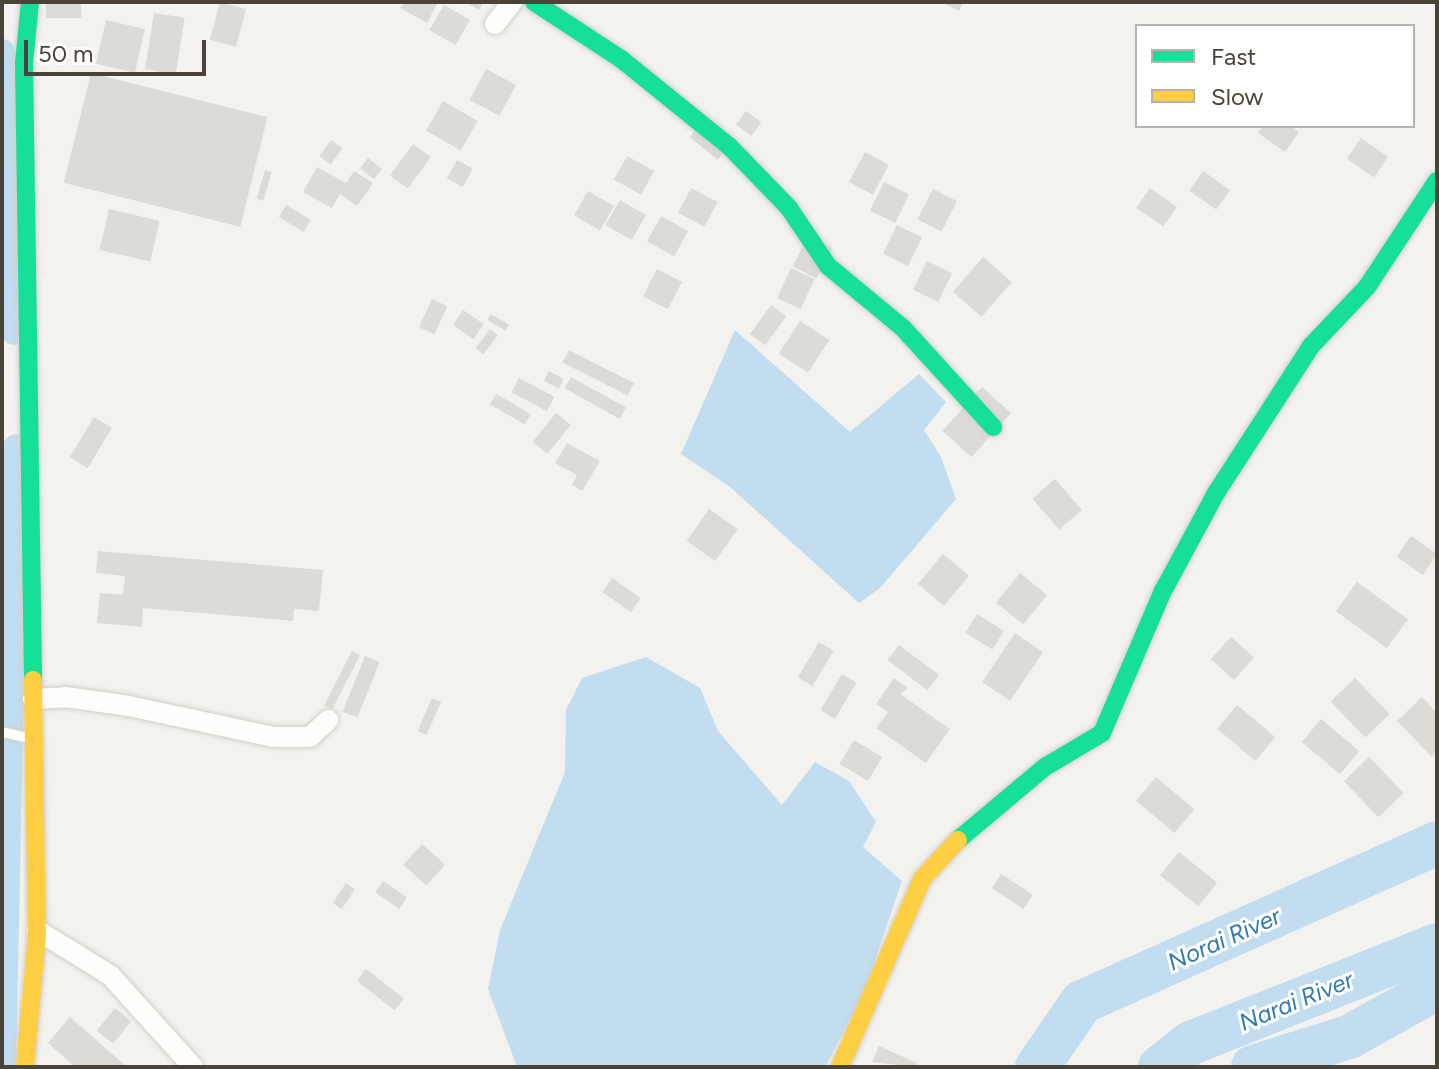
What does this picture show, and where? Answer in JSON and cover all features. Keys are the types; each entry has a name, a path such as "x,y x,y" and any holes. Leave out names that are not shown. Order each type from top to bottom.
{"street":[{"path":"25,1067 37,930 24,63 30,2"},
{"path":"495,24 512,2"},
{"path":"534,2 621,59 729,146 789,208 828,266 903,328 993,427"},
{"path":"840,1067 922,879 968,829 1034,775 1102,733 1163,591 1216,493 1311,346 1367,287 1437,181"},
{"path":"33,699 66,697 129,706 274,737 310,737 328,720"},
{"path":"37,930 110,975 193,1067"}],"lane":[{"path":"2,732 34,740"}],"water":[{"path":"735,330 850,432 919,374 946,402 924,430 941,457 956,499 880,588 859,603 730,487 681,454"},
{"path":"646,657 700,688 718,731 782,805 815,762 849,781 876,822 863,847 902,881 863,995 825,1067 517,1067 488,989 500,930 565,772 566,710 582,678"}],"building":[{"path":"46,2 81,2 81,18 46,18"},
{"path":"220,2 246,9 236,47 210,40"},
{"path":"404,2 438,2 427,23 400,8"},
{"path":"465,2 483,2 479,10"},
{"path":"941,2 963,2 959,11"},
{"path":"444,5 470,20 455,45 430,30"},
{"path":"154,13 185,18 176,74 145,69"},
{"path":"106,20 145,29 135,73 96,64"},
{"path":"486,69 516,85 500,116 470,100"},
{"path":"91,73 268,117 240,227 64,183"},
{"path":"443,101 478,121 461,150 426,130"},
{"path":"746,111 761,122 751,136 736,125"},
{"path":"701,123 729,146 718,160 690,137"},
{"path":"1262,128 1294,128 1299,132 1285,152 1258,133"},
{"path":"1361,138 1388,157 1374,177 1347,158"},
{"path":"331,140 342,148 331,164 319,156"},
{"path":"413,144 431,157 408,188 390,176"},
{"path":"865,152 889,165 873,195 849,182"},
{"path":"627,156 654,171 641,195 614,180"},
{"path":"368,158 382,169 374,179 360,168"},
{"path":"457,160 473,169 463,187 447,178"},
{"path":"317,167 346,183 354,171 373,183 357,206 340,194 332,208 303,192"},
{"path":"265,170 272,172 263,201 257,199"},
{"path":"1203,171 1230,190 1216,210 1189,191"},
{"path":"884,182 909,194 895,223 870,211"},
{"path":"691,188 717,202 704,227 678,213"},
{"path":"1150,188 1177,207 1163,227 1136,208"},
{"path":"933,189 957,201 942,232 918,219"},
{"path":"588,191 614,206 600,230 574,215"},
{"path":"620,200 646,215 631,240 606,225"},
{"path":"286,205 311,220 304,232 279,217"},
{"path":"109,209 160,221 150,262 100,250"},
{"path":"661,216 688,231 674,256 647,241"},
{"path":"897,225 922,237 908,266 883,254"},
{"path":"808,236 832,248 817,279 793,266"},
{"path":"983,257 1012,282 982,317 953,292"},
{"path":"927,261 952,273 938,302 913,290"},
{"path":"791,268 815,279 801,309 777,298"},
{"path":"657,269 682,282 668,309 643,297"},
{"path":"432,299 447,306 434,334 419,327"},
{"path":"771,305 786,316 765,345 750,334"},
{"path":"463,310 484,324 474,339 453,325"},
{"path":"491,314 509,325 505,331 487,320"},
{"path":"800,321 829,340 808,373 779,354"},
{"path":"490,329 498,335 484,354 476,348"},
{"path":"569,350 634,383 628,396 563,362"},
{"path":"549,371 564,379 559,389 544,381"},
{"path":"571,377 626,408 620,419 565,388"},
{"path":"519,378 554,397 547,411 511,392"},
{"path":"982,387 1011,413 972,457 943,431"},
{"path":"496,394 531,414 525,424 490,404"},
{"path":"556,413 571,425 547,454 533,442"},
{"path":"94,417 112,428 88,468 70,457"},
{"path":"567,443 600,461 582,491 572,485 577,475 555,463"},
{"path":"1055,479 1082,510 1059,530 1032,499"},
{"path":"709,509 738,529 715,561 687,541"},
{"path":"1411,536 1437,554 1423,575 1397,556"},
{"path":"98,551 323,570 319,611 294,609 293,621 143,608 142,627 97,623 100,593 123,595 125,576 96,573"},
{"path":"943,554 969,576 944,606 918,584"},
{"path":"1020,573 1047,595 1023,625 996,603"},
{"path":"612,578 641,598 631,612 602,592"},
{"path":"1357,582 1408,619 1387,648 1336,611"},
{"path":"977,614 1004,631 992,650 965,633"},
{"path":"1015,633 1043,652 1010,701 982,682"},
{"path":"1231,637 1254,658 1234,680 1211,659"},
{"path":"819,642 834,651 812,686 798,677"},
{"path":"899,645 939,675 927,690 888,660"},
{"path":"352,651 360,655 332,709 324,705"},
{"path":"365,656 380,662 357,718 343,712"},
{"path":"842,674 857,683 835,719 820,710"},
{"path":"894,678 908,688 900,694 950,729 926,763 876,728 888,712 876,704"},
{"path":"1355,678 1390,714 1365,738 1331,702"},
{"path":"1422,697 1437,713 1437,752 1432,757 1397,721"},
{"path":"432,698 441,702 426,735 417,731"},
{"path":"1237,705 1275,737 1255,761 1217,729"},
{"path":"1321,719 1359,751 1340,774 1302,742"},
{"path":"854,740 882,757 868,781 840,764"},
{"path":"1369,757 1404,793 1379,817 1344,781"},
{"path":"1156,777 1194,809 1174,833 1136,801"},
{"path":"422,844 445,865 426,886 403,865"},
{"path":"1179,852 1217,883 1198,906 1160,875"},
{"path":"1001,874 1033,895 1024,909 992,888"},
{"path":"383,881 407,897 399,909 375,893"},
{"path":"346,883 355,889 342,909 333,903"},
{"path":"366,969 404,999 395,1010 357,981"},
{"path":"115,1008 131,1021 113,1044 97,1031"},
{"path":"70,1017 127,1067 75,1067 48,1043"},
{"path":"879,1046 917,1063 916,1067 872,1062"}],"waterway":[{"path":"2,52 14,332"},
{"path":"3,1067 16,447"},
{"name":"Norai River","path":"1037,1067 1082,1002 1437,843"},
{"name":"Narai River","path":"1160,1067 1191,1043 1437,945"},
{"name":"Norai River","path":"1253,1067 1349,1037 1437,988"}],"traffic: fast":[{"path":"30,2 24,63 33,680"},
{"path":"534,2 621,59 729,146 789,208 828,266 903,328 993,427"},
{"path":"958,840 1045,767 1102,733 1163,591 1216,493 1311,346 1367,287 1437,181"}],"traffic: slow":[{"path":"25,1067 37,936 33,680"},
{"path":"840,1067 922,879 958,840"}]}
